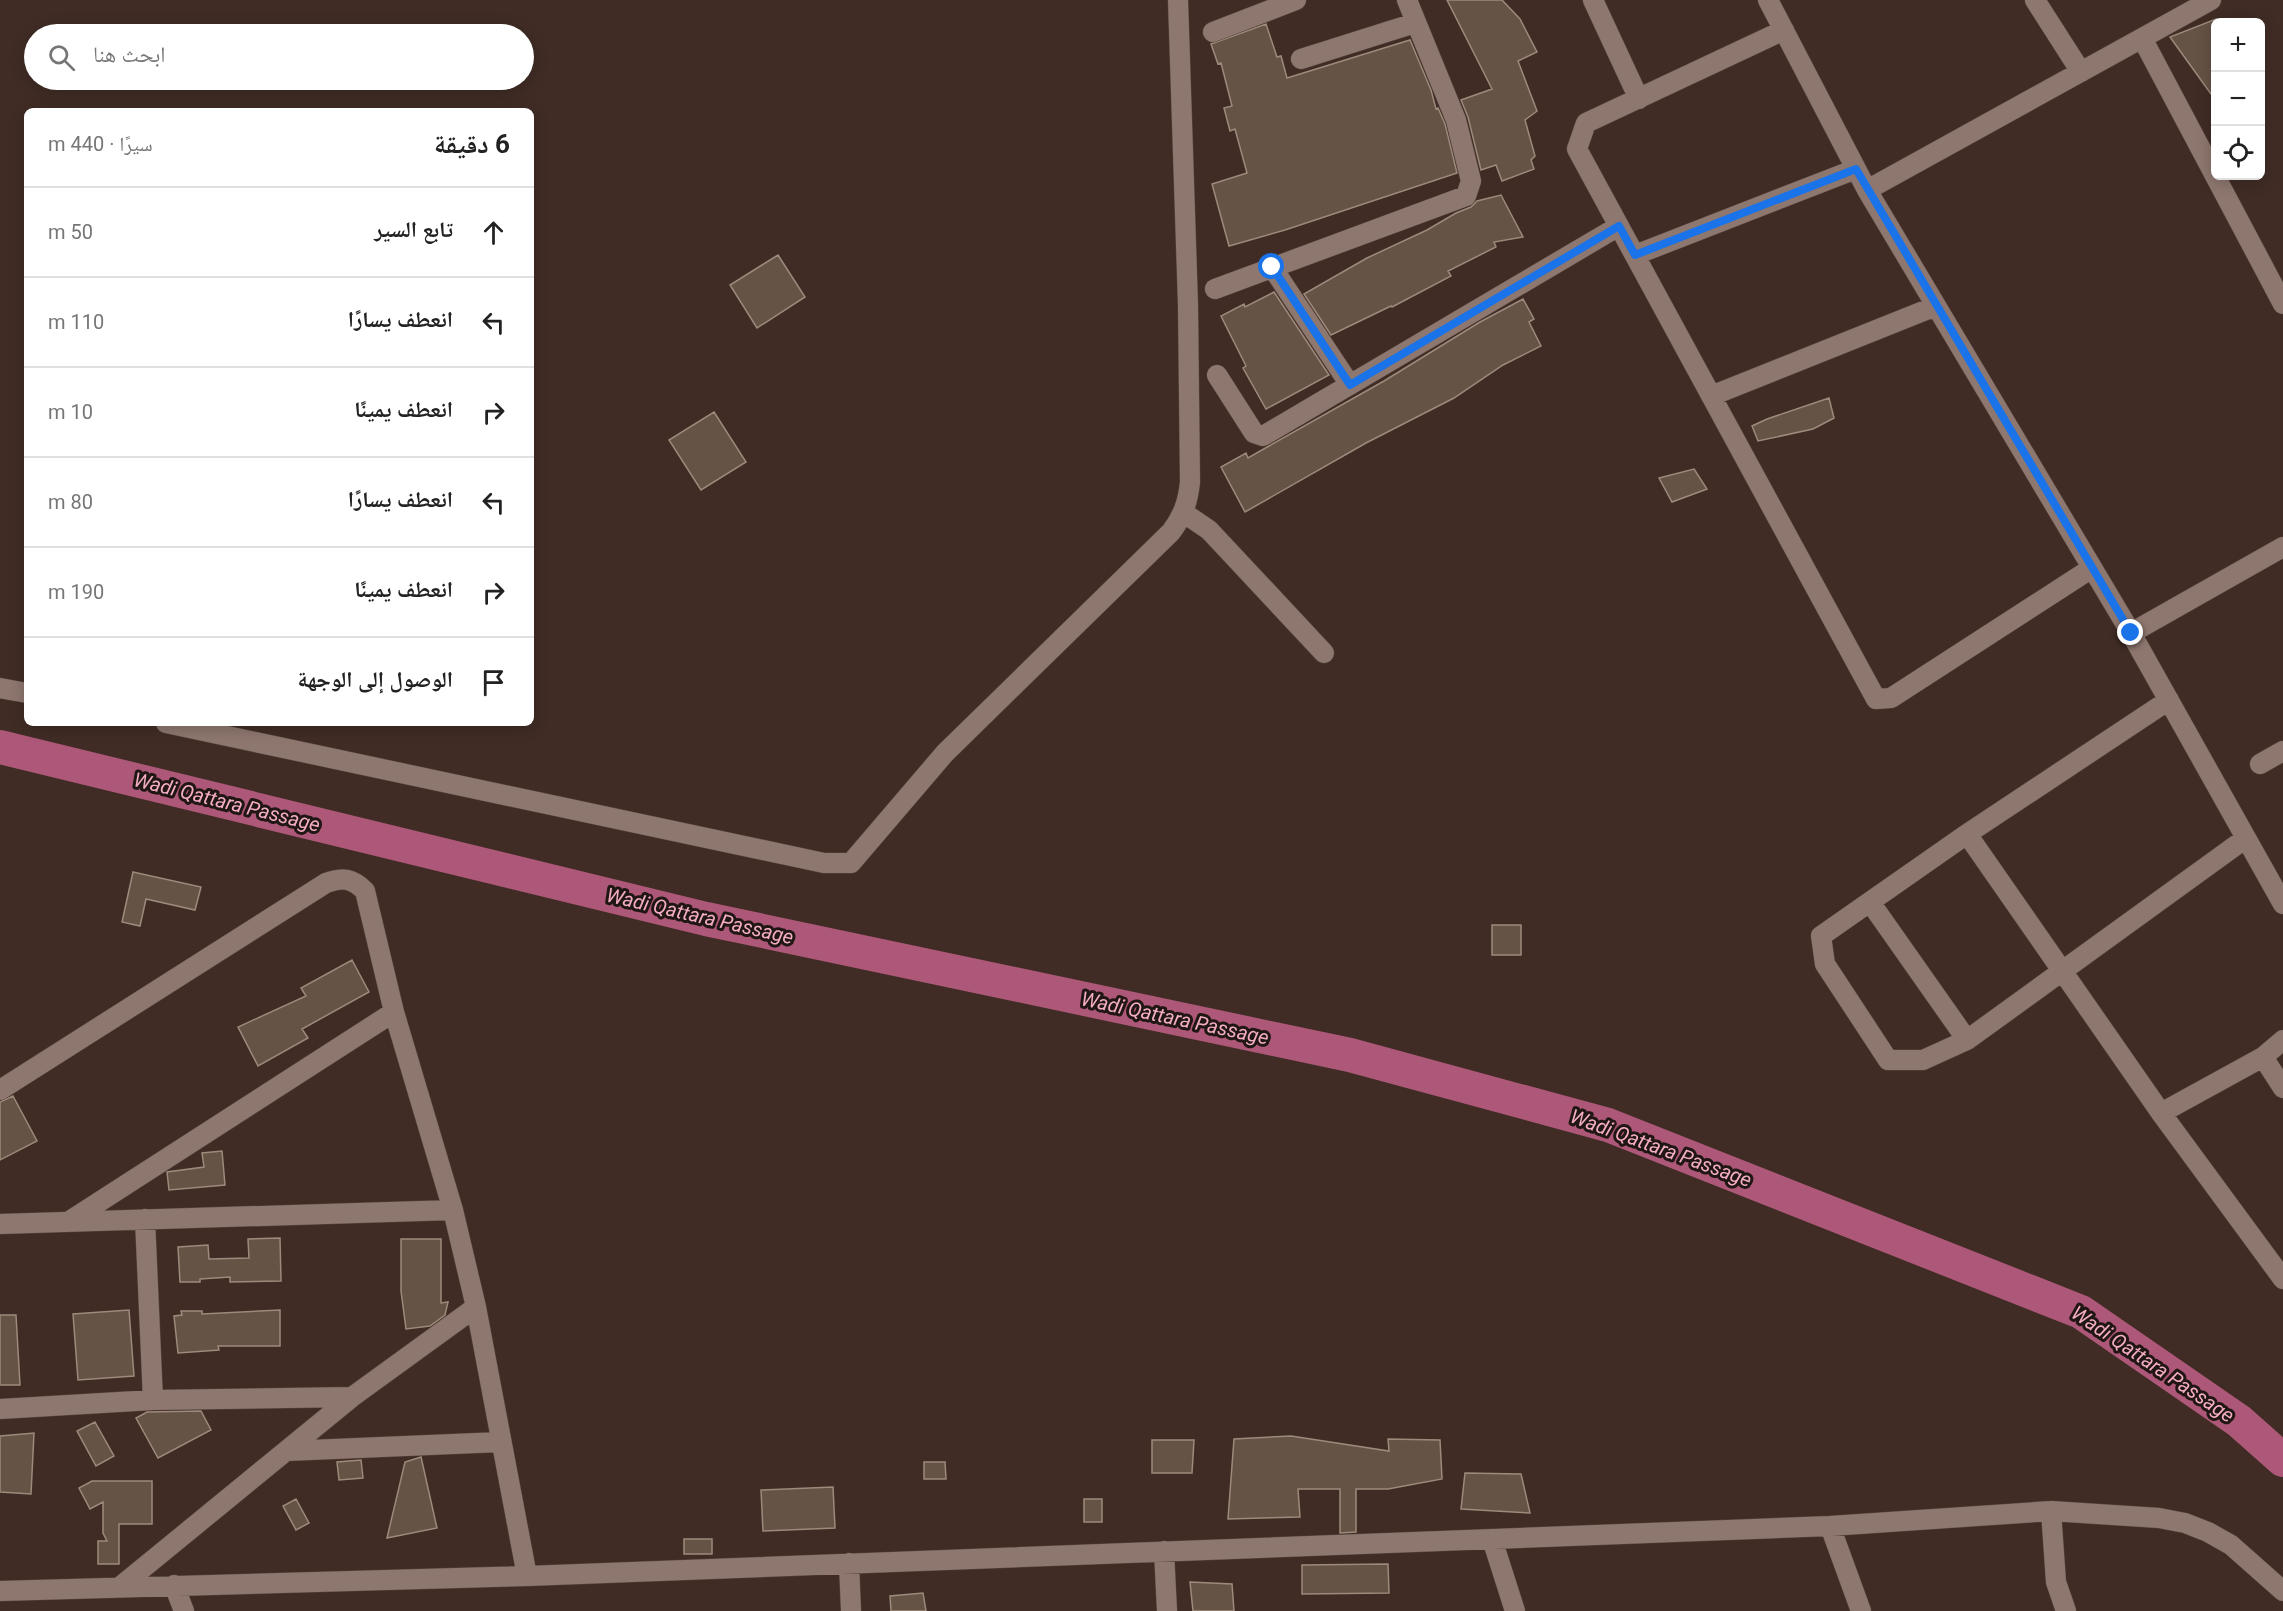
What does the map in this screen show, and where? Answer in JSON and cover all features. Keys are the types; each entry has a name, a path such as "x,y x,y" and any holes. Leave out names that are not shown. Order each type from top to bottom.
{"street":[{"path":"180,726 824,863 851,863 945,753 1171,532 1184,513 1190,482 1189,317 1178,0"},
{"path":"1213,32 1296,0"},
{"path":"1215,290 1466,196 1470,181 1456,120 1407,0"},
{"path":"1593,0 1639,99"},
{"path":"1768,0 1867,190 2131,633 2283,904"},
{"path":"2035,0 2081,72"},
{"path":"1867,190 2211,0"},
{"path":"1301,59 1415,23"},
{"path":"1784,30 1586,123 1577,149 1876,699 1891,698 2092,568"},
{"path":"2142,38 2283,304"},
{"path":"1635,255 1856,169"},
{"path":"1217,375 1254,433 1263,436 1619,226"},
{"path":"1272,267 1350,385"},
{"path":"1711,396 1936,306"},
{"path":"1184,513 1209,530 1324,653"},
{"path":"2131,633 2283,548"},
{"path":"0,688 24,692"},
{"path":"2169,700 1967,834 1821,936 1825,964 1888,1060 1923,1060 1967,1040 2246,838"},
{"path":"2260,764 2283,751"},
{"path":"1967,834 2161,1113 2283,1279"},
{"path":"0,1090 326,883 337,879 356,882 365,891 394,1012 453,1210 476,1307 526,1576"},
{"path":"1870,902 1967,1040"},
{"path":"68,1222 394,1012"},
{"path":"2161,1113 2263,1057 2283,1040"},
{"path":"2263,1057 2283,1088"},
{"path":"0,1224 453,1210"},
{"path":"145,1219 153,1400"},
{"path":"121,1586 352,1397 476,1307"},
{"path":"0,1409 153,1400 352,1397"},
{"path":"286,1451 501,1442"},
{"path":"0,1591 526,1576 1830,1526 2051,1510 2159,1518 2185,1523 2208,1532 2231,1545 2283,1591"},
{"path":"2051,1510 2056,1582 2066,1611"},
{"path":"1830,1526 1861,1611"},
{"path":"1492,1539 1515,1611"},
{"path":"1164,1551 1167,1611"},
{"path":"849,1563 851,1611"},
{"path":"174,1585 184,1611"}],"building":[{"path":"1447,0 1502,0 1520,19 1537,52 1518,61 1537,111 1525,120 1535,156 1531,160 1534,169 1502,181 1496,165 1481,170 1468,117 1461,100 1492,89"},
{"path":"2211,21 2211,94 2170,37"},
{"path":"1266,24 1277,57 1281,56 1287,78 1410,40 1431,90 1436,109 1438,108 1445,124 1457,173 1285,230 1229,246 1212,184 1247,173 1235,129 1230,131 1224,108 1232,106 1221,63 1218,64 1211,44"},
{"path":"1501,195 1523,237 1494,242 1496,247 1448,271 1451,276 1392,307 1331,335 1304,294 1367,258 1471,207 1477,201"},
{"path":"778,255 805,297 757,328 730,285"},
{"path":"1274,292 1329,375 1266,409 1243,368 1246,366 1221,316"},
{"path":"1523,299 1534,319 1529,322 1541,346 1503,365 1454,398 1366,443 1245,512 1221,467 1246,453 1248,458"},
{"path":"1829,398 1834,418 1813,429 1758,441 1752,426"},
{"path":"714,412 746,462 701,490 669,440"},
{"path":"1694,469 1707,489 1672,502 1659,478"},
{"path":"133,872 201,887 195,910 146,899 140,926 122,922"},
{"path":"1492,925 1521,925 1521,955 1492,955"},
{"path":"352,960 369,992 302,1029 308,1038 258,1066 238,1027 306,996 301,988"},
{"path":"13,1096 37,1141 0,1160 0,1102"},
{"path":"222,1151 225,1185 169,1190 167,1172 204,1167 202,1153"},
{"path":"280,1238 281,1281 230,1282 230,1277 200,1279 200,1282 180,1282 178,1247 208,1245 209,1259 249,1258 248,1239"},
{"path":"401,1239 441,1239 441,1303 448,1302 445,1315 430,1326 406,1329 401,1291"},
{"path":"129,1310 134,1376 78,1380 73,1314"},
{"path":"280,1310 280,1346 218,1346 219,1350 178,1353 174,1316 182,1315 181,1311 202,1311 202,1314"},
{"path":"0,1315 16,1315 20,1385 0,1385"},
{"path":"201,1411 211,1430 158,1458 136,1418 147,1412"},
{"path":"95,1422 114,1456 96,1466 77,1431"},
{"path":"34,1433 31,1494 0,1492 0,1436"},
{"path":"1291,1436 1389,1451 1388,1439 1440,1440 1442,1479 1388,1489 1356,1489 1356,1532 1340,1533 1340,1489 1298,1489 1300,1517 1228,1519 1234,1439"},
{"path":"1152,1440 1194,1440 1192,1473 1152,1473"},
{"path":"421,1457 437,1528 387,1538 405,1462"},
{"path":"361,1460 363,1478 339,1480 337,1462"},
{"path":"924,1462 945,1462 946,1479 924,1479"},
{"path":"1465,1473 1521,1474 1530,1513 1461,1509"},
{"path":"92,1481 152,1481 152,1524 119,1524 119,1564 98,1564 98,1541 107,1541 103,1533 103,1502 90,1509 79,1488"},
{"path":"833,1487 835,1528 763,1531 761,1490"},
{"path":"296,1499 309,1523 296,1530 283,1506"},
{"path":"1084,1499 1102,1499 1102,1522 1084,1522"},
{"path":"684,1539 712,1539 712,1554 684,1554"},
{"path":"1388,1564 1389,1593 1302,1594 1302,1565"},
{"path":"1190,1582 1232,1584 1234,1611 1193,1611"},
{"path":"923,1593 926,1611 891,1611 890,1596"}],"waterway":[{"name":"Wadi Qattara Passage","path":"0,747 706,919 1350,1055 1608,1125 2081,1312 2239,1421 2283,1460"}],"route":[{"path":"1272,267 1350,385 1619,226 1635,255 1856,169 2131,633"}]}
